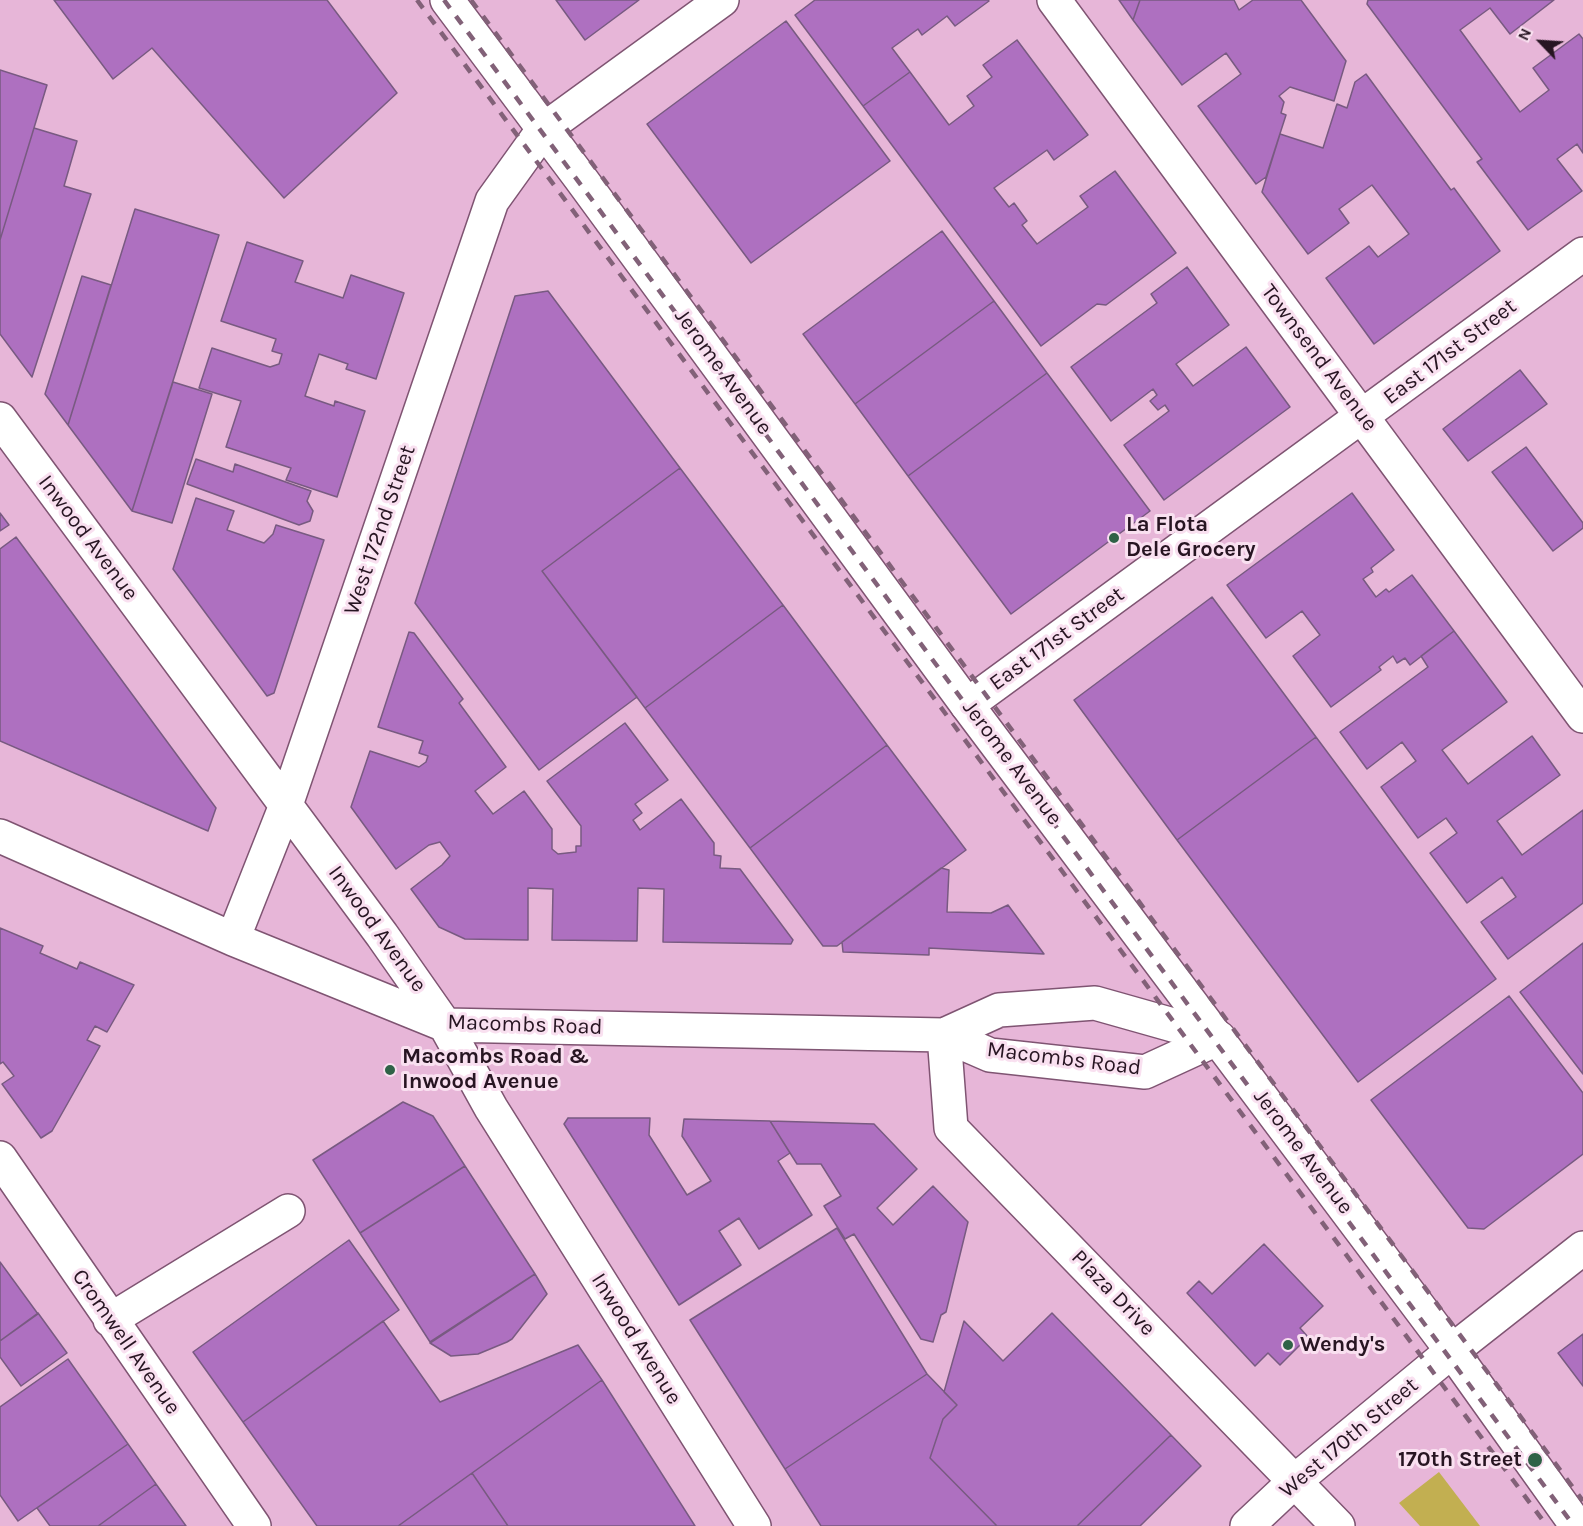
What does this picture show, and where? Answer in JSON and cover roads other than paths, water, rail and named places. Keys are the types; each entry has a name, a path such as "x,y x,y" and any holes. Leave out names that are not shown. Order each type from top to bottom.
{"street":[{"name":"Jerome Avenue","path":"447,0 967,705 1452,1351 1577,1526"},
{"name":"West 172nd Street","path":"233,939 286,805 492,201 543,130 722,0"},
{"name":"Townsend Avenue","path":"1054,0 1583,716"},
{"name":"East 171st Street","path":"967,705 1583,254"},
{"name":"Inwood Avenue","path":"0,418 382,935 445,1025 491,1108 754,1526"},
{"name":"Macombs Road","path":"0,836 233,939 445,1025 944,1035 990,1055 1145,1072 1219,1038"},
{"name":"Macombs Road","path":"944,1035 999,1010 1095,1003 1219,1038"},
{"name":"Plaza Drive","path":"944,1035 951,1128 1296,1480 1338,1526"},
{"name":"Cromwell Avenue","path":"0,1158 254,1526"},
{"path":"110,1320 288,1211"},
{"name":"West 170th Street","path":"1247,1526 1296,1480 1452,1351 1583,1248"}],"railway":[{"path":"417,0 1547,1526"},
{"path":"444,0 1574,1526"},
{"path":"471,0 1583,1501"}],"place":[{"name":"La Flota Dele Grocery","path":"1114,538"},
{"name":"Macombs Road & Inwood Avenue","path":"390,1070"},
{"name":"Wendy's","path":"1288,1345"},
{"name":"170th Street","path":"1535,1460"}]}
